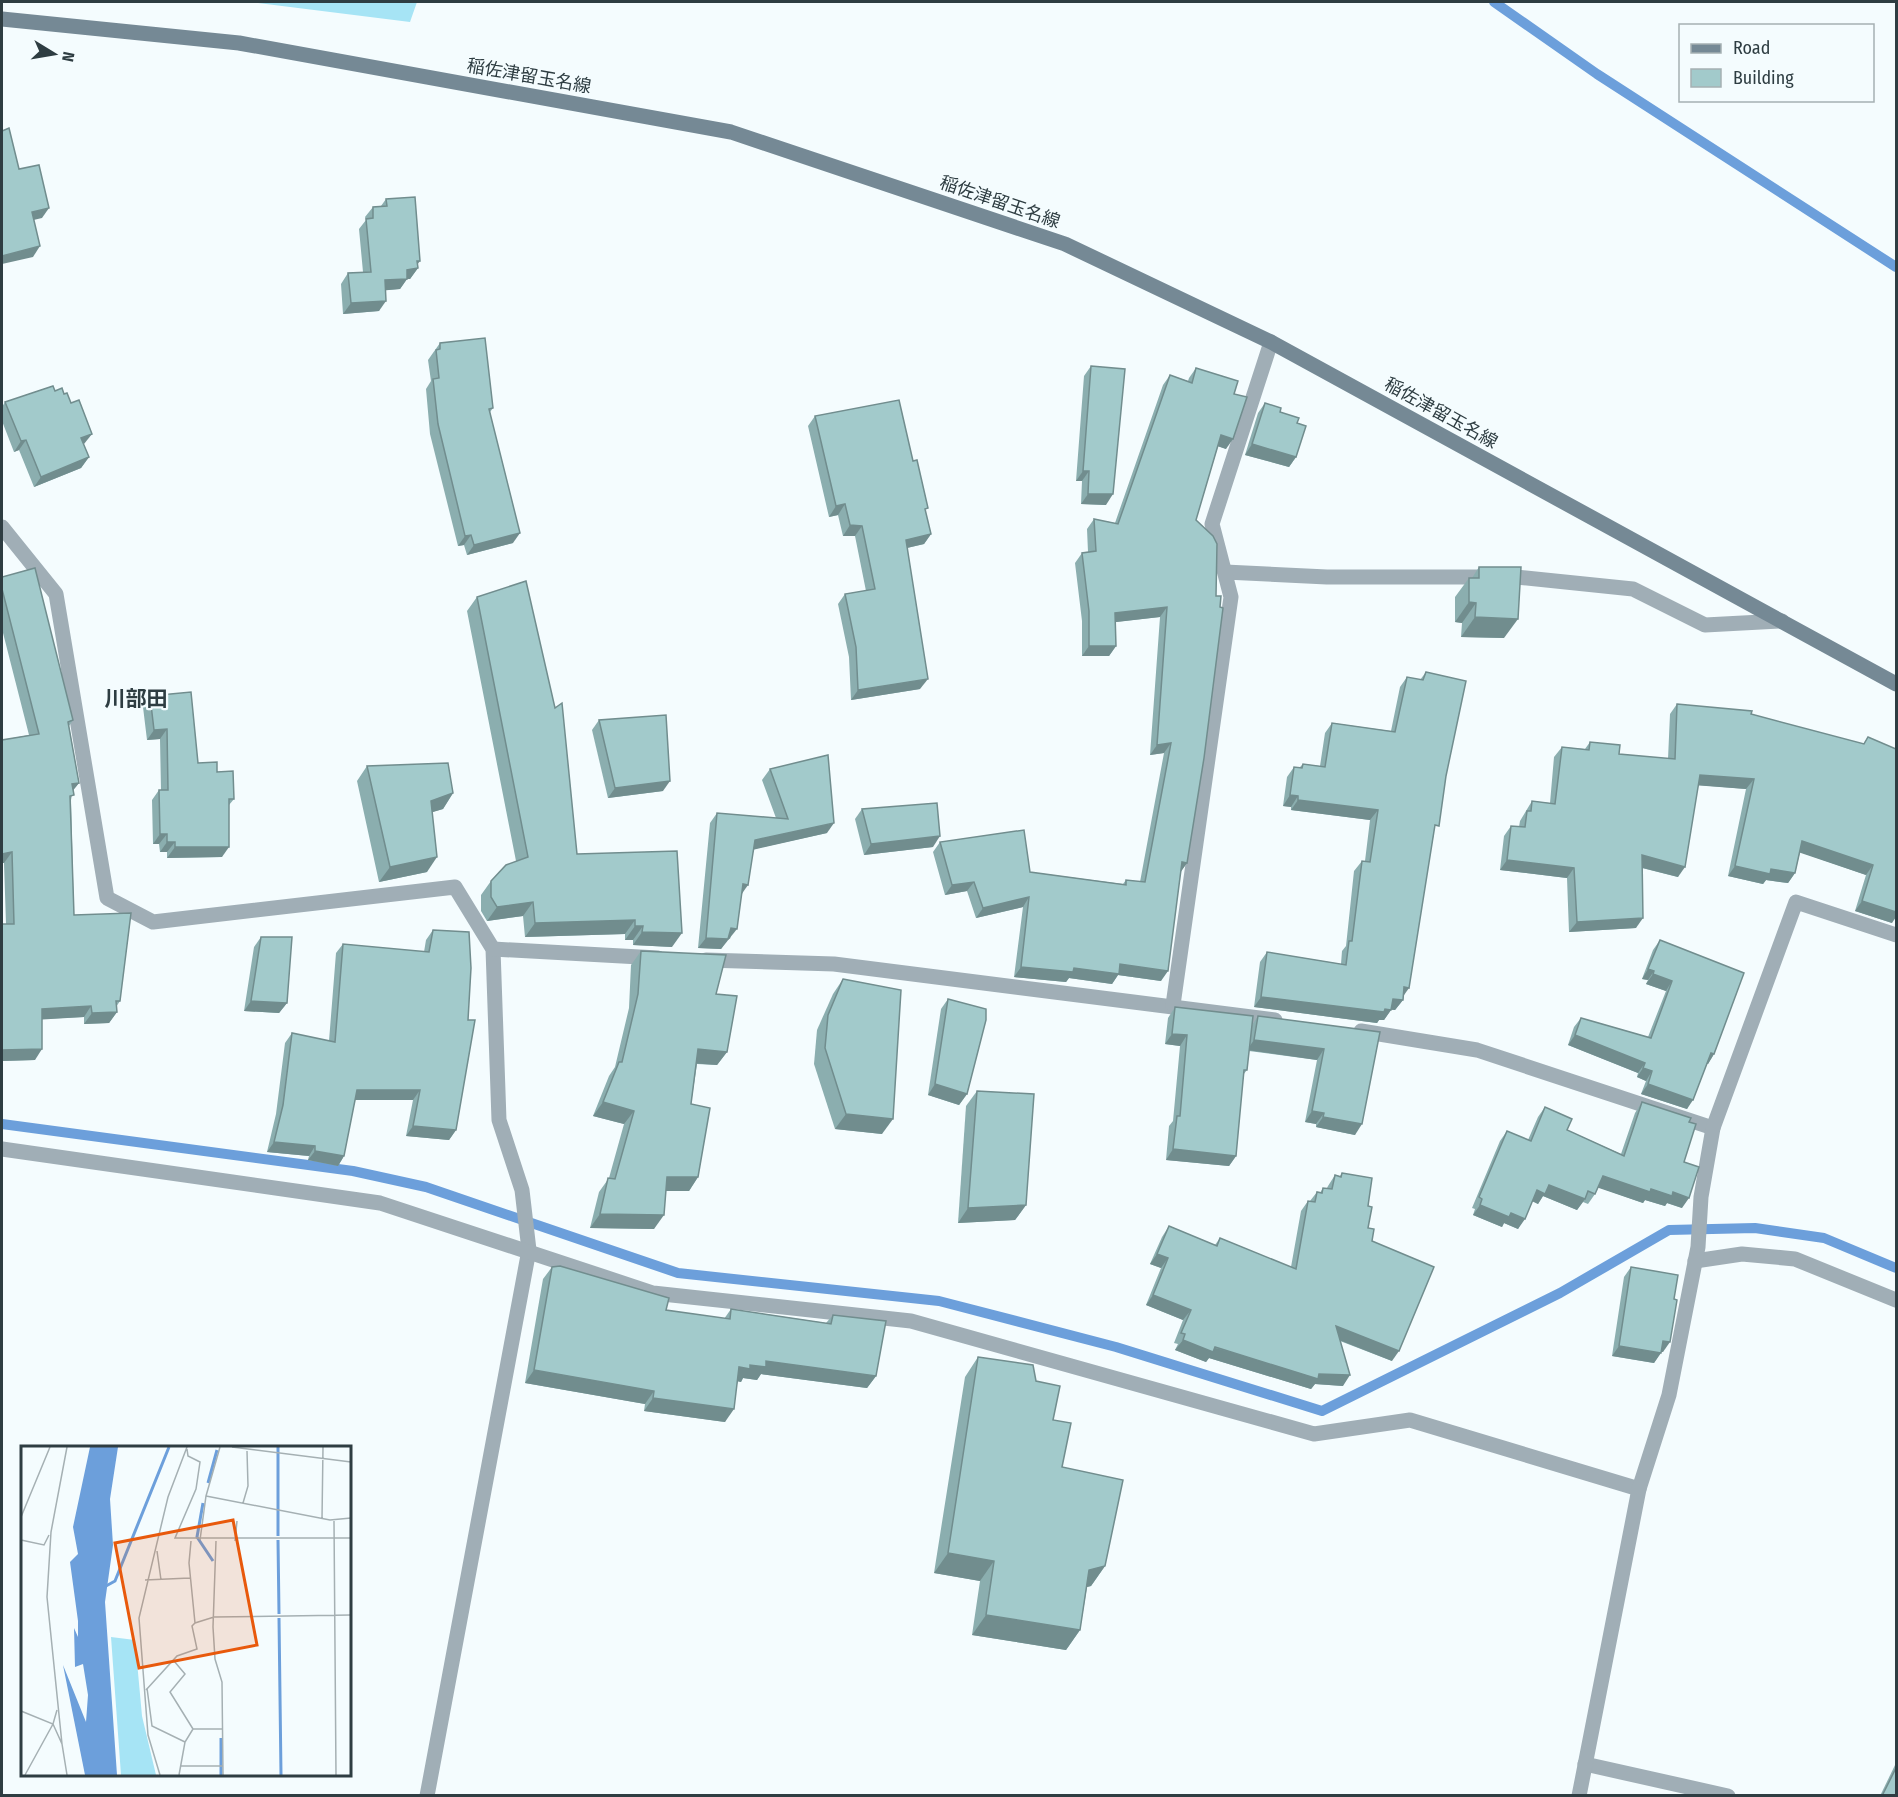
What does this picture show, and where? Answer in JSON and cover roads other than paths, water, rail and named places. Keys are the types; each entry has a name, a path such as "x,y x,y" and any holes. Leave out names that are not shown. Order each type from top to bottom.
{"main road":[{"name":"稲佐津留玉名線","path":"2,19 239,43 731,132 1065,244 1270,342 1896,684"}],"street":[{"path":"1173,1005 1231,597 1212,524 1270,342"},
{"path":"2,528 56,594 107,898 153,922 455,887 493,948 500,1120 522,1190 529,1250 427,1796"},
{"path":"1225,572 1327,577 1516,577 1633,589 1705,625 1782,621"},
{"path":"1579,1796 1638,1489 1669,1395 1696,1254 1701,1197 1713,1128 1796,902 1896,935"},
{"path":"493,948 671,958"},
{"path":"694,960 834,964 1136,1003 1173,1005 1291,1022"},
{"path":"1350,1029 1477,1050 1713,1128"},
{"path":"2,1149 380,1203 529,1250 653,1293 911,1321 1314,1434 1410,1420 1638,1489"},
{"path":"1696,1254 1742,1254 1795,1259 1896,1300"},
{"path":"1585,1764 1728,1796"}],"waterway":[{"path":"1494,2 1597,74 1896,267"},
{"path":"2,1124 353,1171 426,1187 678,1273 939,1301 1116,1347 1322,1411 1560,1293 1669,1230 1755,1228 1824,1238 1896,1268"}],"district":[{"name":"川部田","path":"136,699"}]}
